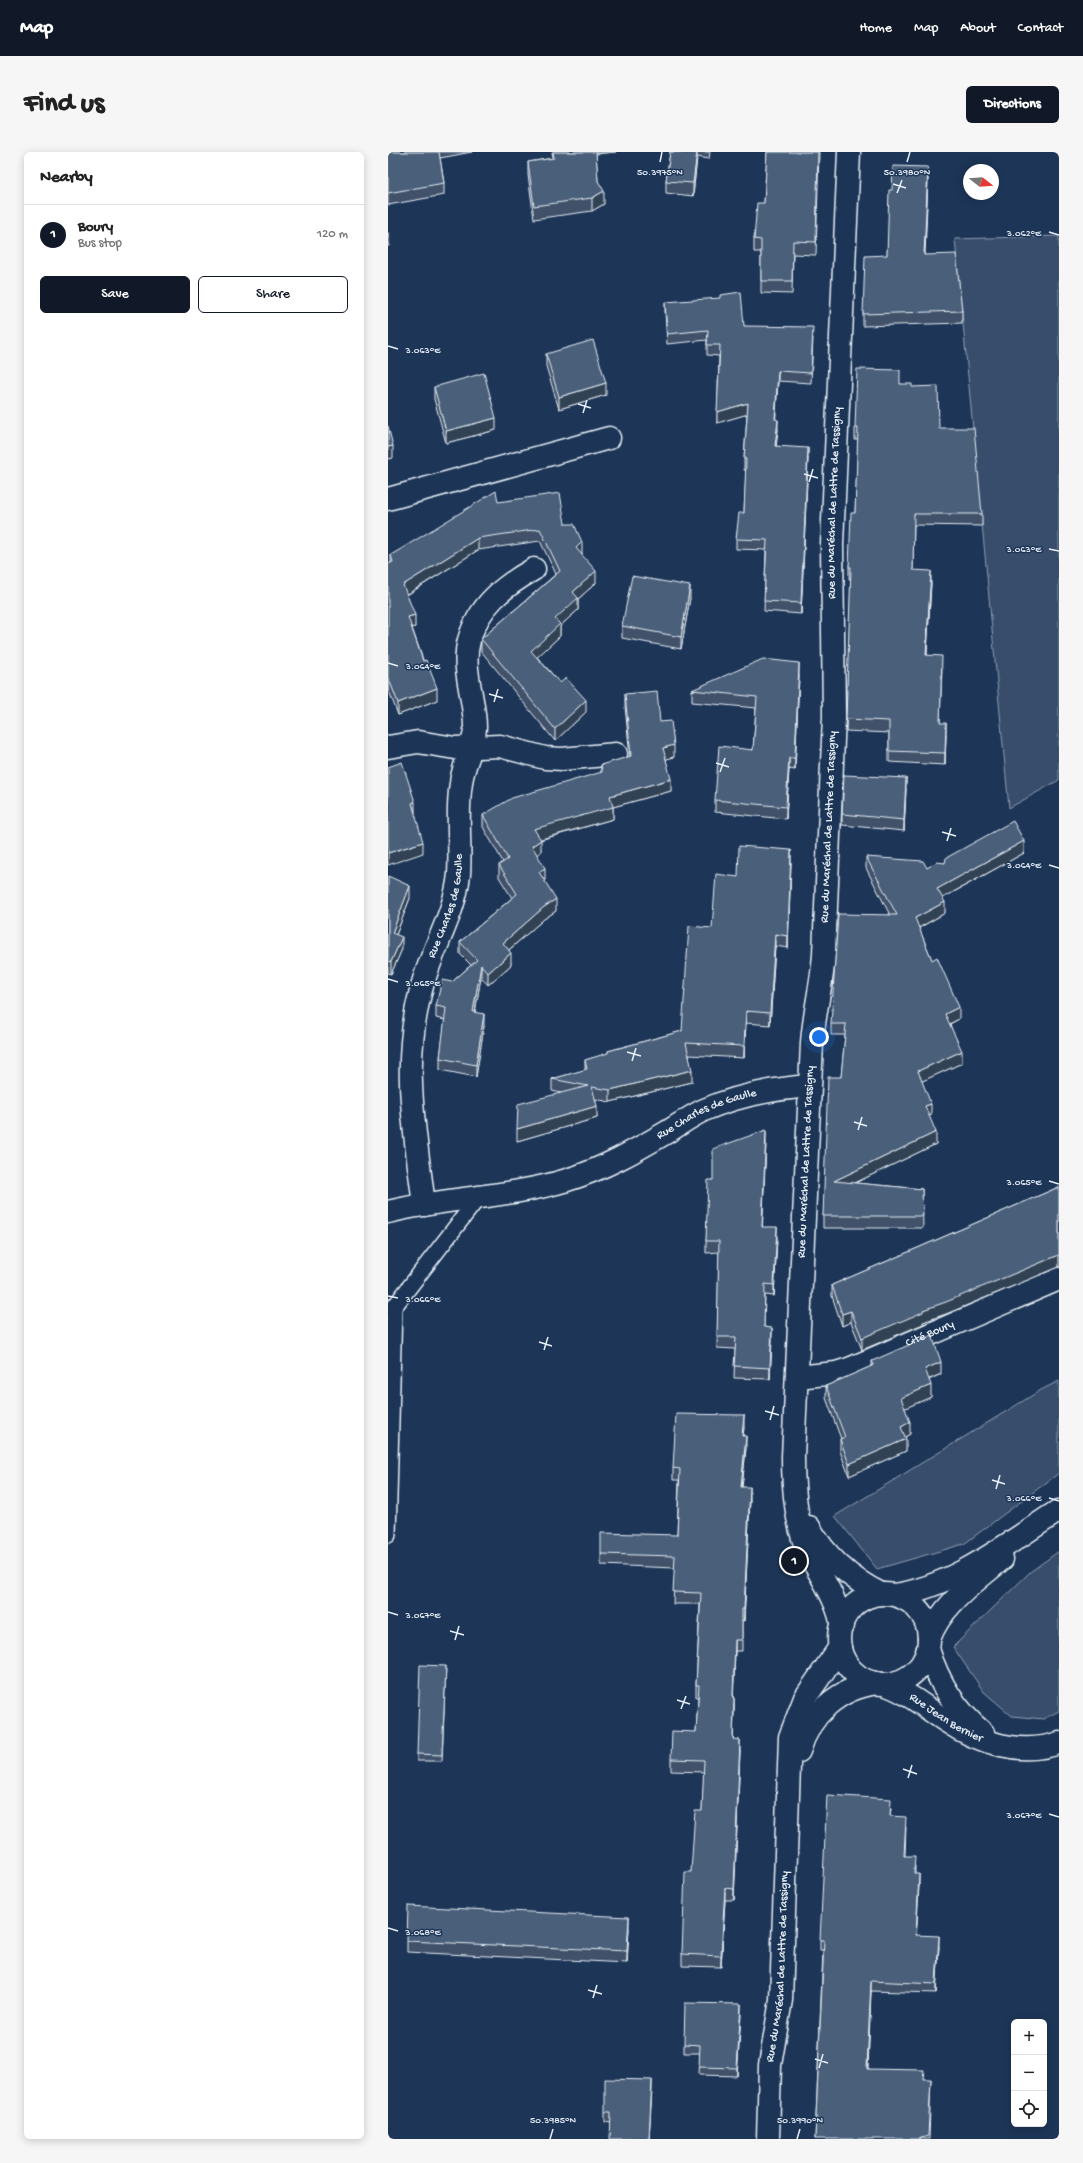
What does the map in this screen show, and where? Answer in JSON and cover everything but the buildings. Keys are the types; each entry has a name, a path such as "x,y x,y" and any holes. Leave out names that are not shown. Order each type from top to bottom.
{"street":[{"name":"Rue du Maréchal de Lattre de Tassigny","path":"768,2139 771,2058 781,2000 789,1793 789,1748 794,1724 805,1698 841,1636 839,1613 829,1588 805,1543 796,1501 793,1457 813,1025 823,975 826,907 834,687 832,544 849,152"},
{"path":"388,499 609,438"},
{"name":"Rue Charles de Gaulle","path":"424,1205 411,1094 410,1055 416,1011 421,988 453,906 457,889 459,873 459,799 464,766 470,748 475,723 467,674 469,640 485,607 509,583 534,569"},
{"path":"388,747 418,742 455,748 500,746 546,758 562,759 616,754"},
{"name":"Rue Charles de Gaulle","path":"388,1212 424,1205 527,1190 567,1180 600,1168 704,1110 748,1094 777,1089 810,1086"},
{"name":"Cité Boury","path":"797,1377 836,1373 849,1369 1059,1279"},
{"name":"Rue du Maréchal de Lattre de Tassigny","path":"796,1501 810,1529 837,1564 860,1582 888,1595"},
{"path":"1058,1511 962,1594 936,1622 923,1661 909,1676 898,1682 881,1684 864,1679 852,1671 844,1660 841,1636 847,1614 856,1604 868,1597 921,1590 958,1572 1058,1511"},
{"path":"888,1595 907,1600 917,1609 927,1626 928,1644"},
{"name":"Rue Jean Bernier","path":"928,1644 940,1682 962,1714 984,1733 1010,1748"},
{"name":"Rue du Maréchal de Lattre de Tassigny","path":"789,1793 802,1744 815,1718 843,1693 859,1687 881,1684"},
{"name":"Rue Jean Bernier","path":"881,1684 912,1697 959,1729 980,1739 1010,1748 1042,1748 1059,1743"}],"lane":[{"path":"388,1535 394,1307 478,1198"}],"shaded area":[{"path":"1059,236 1059,780 1009,808 955,239"},
{"path":"1059,1381 1059,1473 964,1544 877,1569 835,1516 1041,1390"},
{"path":"1059,1551 1059,1711 1043,1719 1012,1716 984,1692 953,1647 1030,1572"}],"place":[{"name":"Boury","path":"794,1561"}]}
